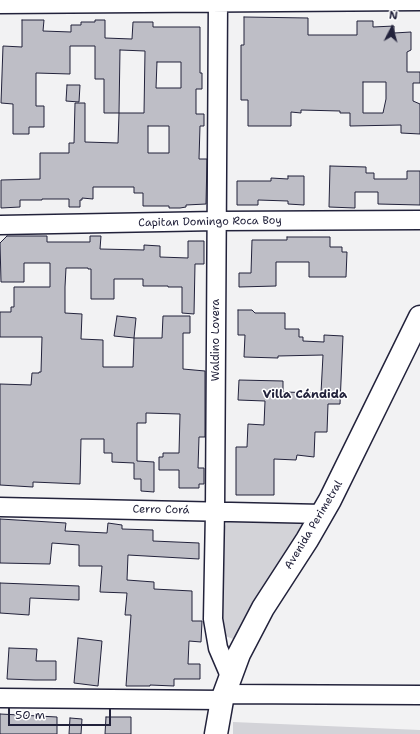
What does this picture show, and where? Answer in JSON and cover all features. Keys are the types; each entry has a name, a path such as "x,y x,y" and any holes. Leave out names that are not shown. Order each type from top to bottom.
{"main road":[{"name":"Avenida Perimetral","path":"216,734 225,690 239,654 263,608 323,514 420,317"}],"street":[{"path":"0,4 218,1 420,1"},
{"name":"Waldino Lovera","path":"218,1 213,619 225,690"},
{"name":"Capitan Domingo Roca Boy","path":"0,225 420,220"},
{"name":"Cerro Corá","path":"0,507 323,514"},
{"path":"0,698 225,690 420,695"}],"shaded area":[{"path":"227,521 303,522 305,526 237,637 233,639 223,635 220,630 224,529"},
{"path":"233,722 420,730 420,734 233,734"}],"building":[{"path":"244,17 308,18 308,35 357,35 357,21 373,21 373,27 394,26 394,33 411,32 411,50 407,52 407,72 420,72 420,83 413,83 413,101 420,104 420,134 401,133 401,125 350,126 350,113 340,113 340,111 301,110 301,113 291,112 291,126 248,126 248,100 241,100 241,45 244,45","holes":["363,82 386,82 386,99 383,113 363,113"]},
{"path":"22,20 44,20 43,31 71,32 71,25 81,25 81,22 105,20 105,38 132,39 133,22 153,22 153,27 200,27 200,73 202,73 202,89 196,89 196,114 204,114 204,126 200,126 199,159 207,159 206,204 186,205 186,207 180,208 169,208 169,206 143,206 143,193 134,193 134,187 93,187 93,199 82,198 82,200 80,200 80,207 69,207 69,199 42,199 20,200 20,207 1,208 1,180 40,179 40,153 69,153 69,143 74,143 75,103 85,103 85,142 118,143 119,113 104,113 104,79 95,79 95,46 70,46 70,74 36,73 36,106 44,106 44,127 29,127 29,134 13,134 13,104 1,103 3,46 22,47","holes":["120,50 145,51 144,113 119,113","157,62 181,62 181,88 156,88","148,126 169,126 169,153 148,153"]},
{"path":"67,85 80,85 79,102 66,101"},
{"path":"330,166 366,167 366,173 374,173 374,179 407,179 407,171 420,171 420,205 378,204 378,192 355,192 355,208 329,207"},
{"path":"288,176 304,176 304,205 288,204 288,201 258,200 258,205 237,205 237,181 271,181 271,178 288,179"},
{"path":"7,236 47,236 47,242 90,242 90,236 101,236 100,249 144,250 144,245 160,246 160,257 188,258 188,241 204,241 204,264 195,264 194,314 182,313 182,287 143,286 143,279 114,279 114,299 91,299 91,269 66,268 65,287 65,313 82,314 81,339 103,340 103,367 133,367 134,338 162,338 163,316 190,316 190,333 183,333 183,369 205,371 205,437 199,437 198,468 204,468 204,484 199,484 199,488 179,488 179,470 159,470 159,457 163,457 163,453 179,453 180,414 146,413 146,423 137,423 137,461 154,462 154,492 141,491 141,479 134,479 134,463 112,462 112,453 104,453 104,439 81,439 80,484 33,482 33,487 0,485 0,384 31,385 32,373 41,372 42,337 0,337 0,312 11,312 11,307 14,307 14,287 50,287 50,263 24,263 24,282 1,282 0,243"},
{"path":"287,237 330,237 330,247 342,247 342,252 347,252 346,277 309,277 309,262 276,262 276,286 239,287 239,273 251,273 252,240 287,240"},
{"path":"238,310 252,310 255,313 285,313 285,329 299,329 299,337 303,337 303,341 324,342 324,335 343,336 340,404 328,404 327,432 315,432 314,457 297,455 296,460 274,459 274,495 236,495 236,447 247,447 248,424 264,425 265,401 238,400 239,380 283,381 283,392 321,393 323,355 278,356 278,358 244,357 245,335 238,335"},
{"path":"117,316 136,318 134,338 114,336"},
{"path":"0,519 66,523 65,531 107,533 108,523 122,525 122,529 153,530 153,541 199,543 199,559 128,555 127,580 154,582 154,589 192,591 192,621 202,621 201,642 189,641 188,664 200,664 200,679 174,679 174,686 126,686 131,615 125,615 127,593 100,592 102,566 79,566 79,545 52,543 50,564 0,563"},
{"path":"0,583 79,586 79,600 30,598 29,615 0,613"},
{"path":"78,638 102,641 98,686 74,683"},
{"path":"9,648 37,649 36,661 56,661 56,680 7,679"},
{"path":"0,714 57,717 57,734 0,734"},
{"path":"106,717 131,717 131,734 105,734"},
{"path":"70,718 82,719 81,734 69,734"}],"district":[{"name":"Villa Cándida","path":"305,395"}]}
